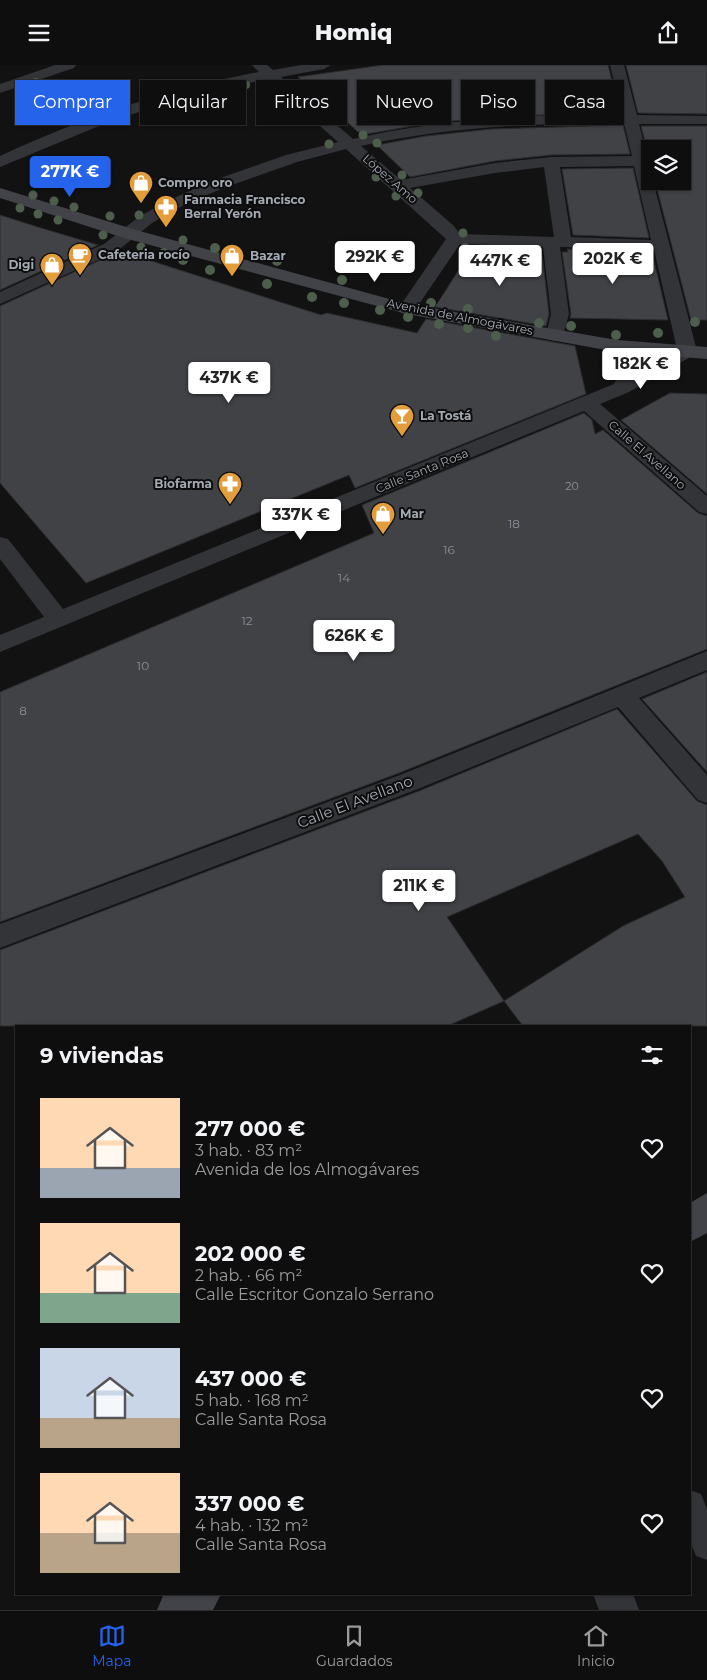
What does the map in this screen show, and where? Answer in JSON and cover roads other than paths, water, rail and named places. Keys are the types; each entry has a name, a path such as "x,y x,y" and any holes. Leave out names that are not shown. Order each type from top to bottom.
{"main road":[{"name":"Avenida de Almogávares","path":"0,193 130,234 408,309 617,345 707,353"},
{"path":"691,1224 707,1210"},
{"path":"177,1610 200,1595"}],"street":[{"path":"0,162 55,138 145,105 265,70 324,65"},
{"path":"617,65 687,351"},
{"path":"0,89 64,66"},
{"name":"López Amo","path":"265,70 447,229 455,239"},
{"path":"0,299 111,247 142,223 178,202 232,179 289,160 349,144 428,130 492,123 630,119 707,120"},
{"path":"397,186 486,169 551,162 640,161"},
{"path":"551,162 560,314 555,335"},
{"path":"408,309 455,239 660,245"},
{"path":"617,345 630,373 622,388"},
{"name":"Calle Santa Rosa","path":"0,644 587,403 622,388 687,351"},
{"name":"Calle El Avellano","path":"587,403 707,507"},
{"path":"0,544 59,620"},
{"name":"Calle El Avellano","path":"0,936 409,782 707,660"},
{"path":"623,696 707,793"},
{"path":"613,1595 618,1610"}],"lane":[{"path":"691,1507 707,1545"}],"place":[{"name":"Compro oro","path":"141,204"},
{"name":"Farmacia Francisco Berral Yerón","path":"166,228"},
{"name":"Cafeteria rocío","path":"80,276"},
{"name":"Bazar","path":"232,277"},
{"name":"Digi","path":"52,286"},
{"name":"La Tostá","path":"402,437"},
{"name":"Biofarma","path":"230,505"},
{"name":"Mar","path":"383,535"}]}
